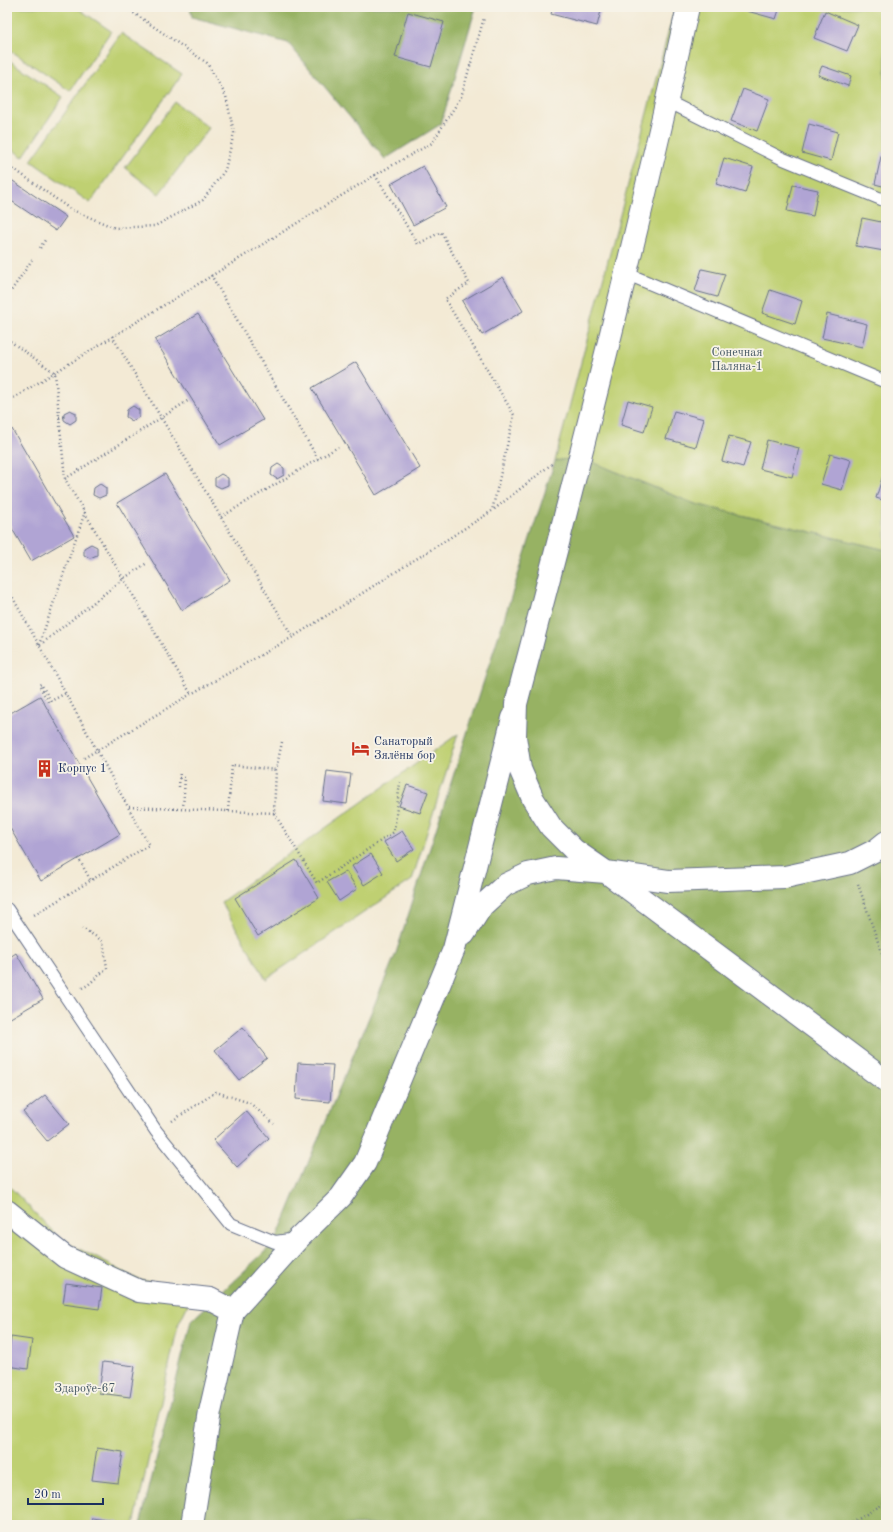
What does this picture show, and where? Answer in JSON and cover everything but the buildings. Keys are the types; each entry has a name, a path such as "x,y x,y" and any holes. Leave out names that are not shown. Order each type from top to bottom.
{"street":[{"path":"192,1525 210,1412 233,1311 298,1239 341,1197 365,1163 454,949 580,457 667,102 688,7"},
{"path":"516,704 515,737 520,769 533,799 551,827 574,850 606,872 886,1081"},
{"path":"454,949 482,906 505,885 528,874 556,868 606,872 668,882 785,877 850,863 876,850 886,842"},
{"path":"7,1211 65,1257 139,1291 210,1299 233,1311"}],"lane":[{"path":"667,102 781,158 886,201"},
{"path":"625,273 886,382"},
{"path":"7,909 156,1131 231,1224 275,1242 298,1239"}],"path":[{"path":"7,164 70,209 115,228 155,226 203,200 224,170 234,133 226,96 207,63 125,7"},
{"path":"7,402 375,175 432,143 461,97 484,18"},
{"path":"375,175 418,244 440,232 470,283 446,299 514,415 492,511"},
{"path":"40,248 45,240"},
{"path":"7,297 32,260"},
{"path":"211,275 318,459"},
{"path":"112,336 293,637"},
{"path":"7,339 55,373 65,479 191,694"},
{"path":"65,479 189,400"},
{"path":"59,417 64,417"},
{"path":"221,517 338,447"},
{"path":"84,758 191,694 293,637 492,511 555,461 580,457"},
{"path":"39,645 85,512"},
{"path":"39,645 123,579 147,563"},
{"path":"7,587 149,845 17,925"},
{"path":"48,702 39,685 41,684 51,701 66,693"},
{"path":"282,742 276,770 274,813 317,883 394,832 400,782"},
{"path":"228,810 232,765 276,770"},
{"path":"179,786 180,770"},
{"path":"180,778 185,778 183,808"},
{"path":"128,807 183,808 274,813"},
{"path":"80,861 91,881"},
{"path":"850,863 886,965"},
{"path":"82,928 103,941 107,968 88,985"},
{"path":"156,1131 216,1092 250,1103 274,1124"},
{"path":"849,1525 886,1502"}],"green space":[{"path":"7,7 76,7 111,31 70,91 7,48"},
{"path":"190,7 476,7 441,124 385,159 288,43 192,17"},
{"name":"Сонечная Паляна-1","path":"675,7 886,7 886,550 695,504 580,457 555,461"},
{"path":"121,33 182,74 90,203 31,161"},
{"path":"7,59 63,97 23,157 7,146"},
{"path":"175,102 209,128 159,194 125,168"},
{"path":"580,457 695,504 886,550 886,1525 140,1525 191,1321 275,1242 396,953 555,461"},
{"path":"458,734 412,880 266,979 221,902"},
{"name":"Здароўе-67","path":"7,1184 60,1239 139,1280 195,1290 178,1325 134,1525 7,1525"}],"place":[{"name":"Санаторый Зялёны бор","path":"361,749"},
{"name":"Корпус 1","path":"45,769"}]}
